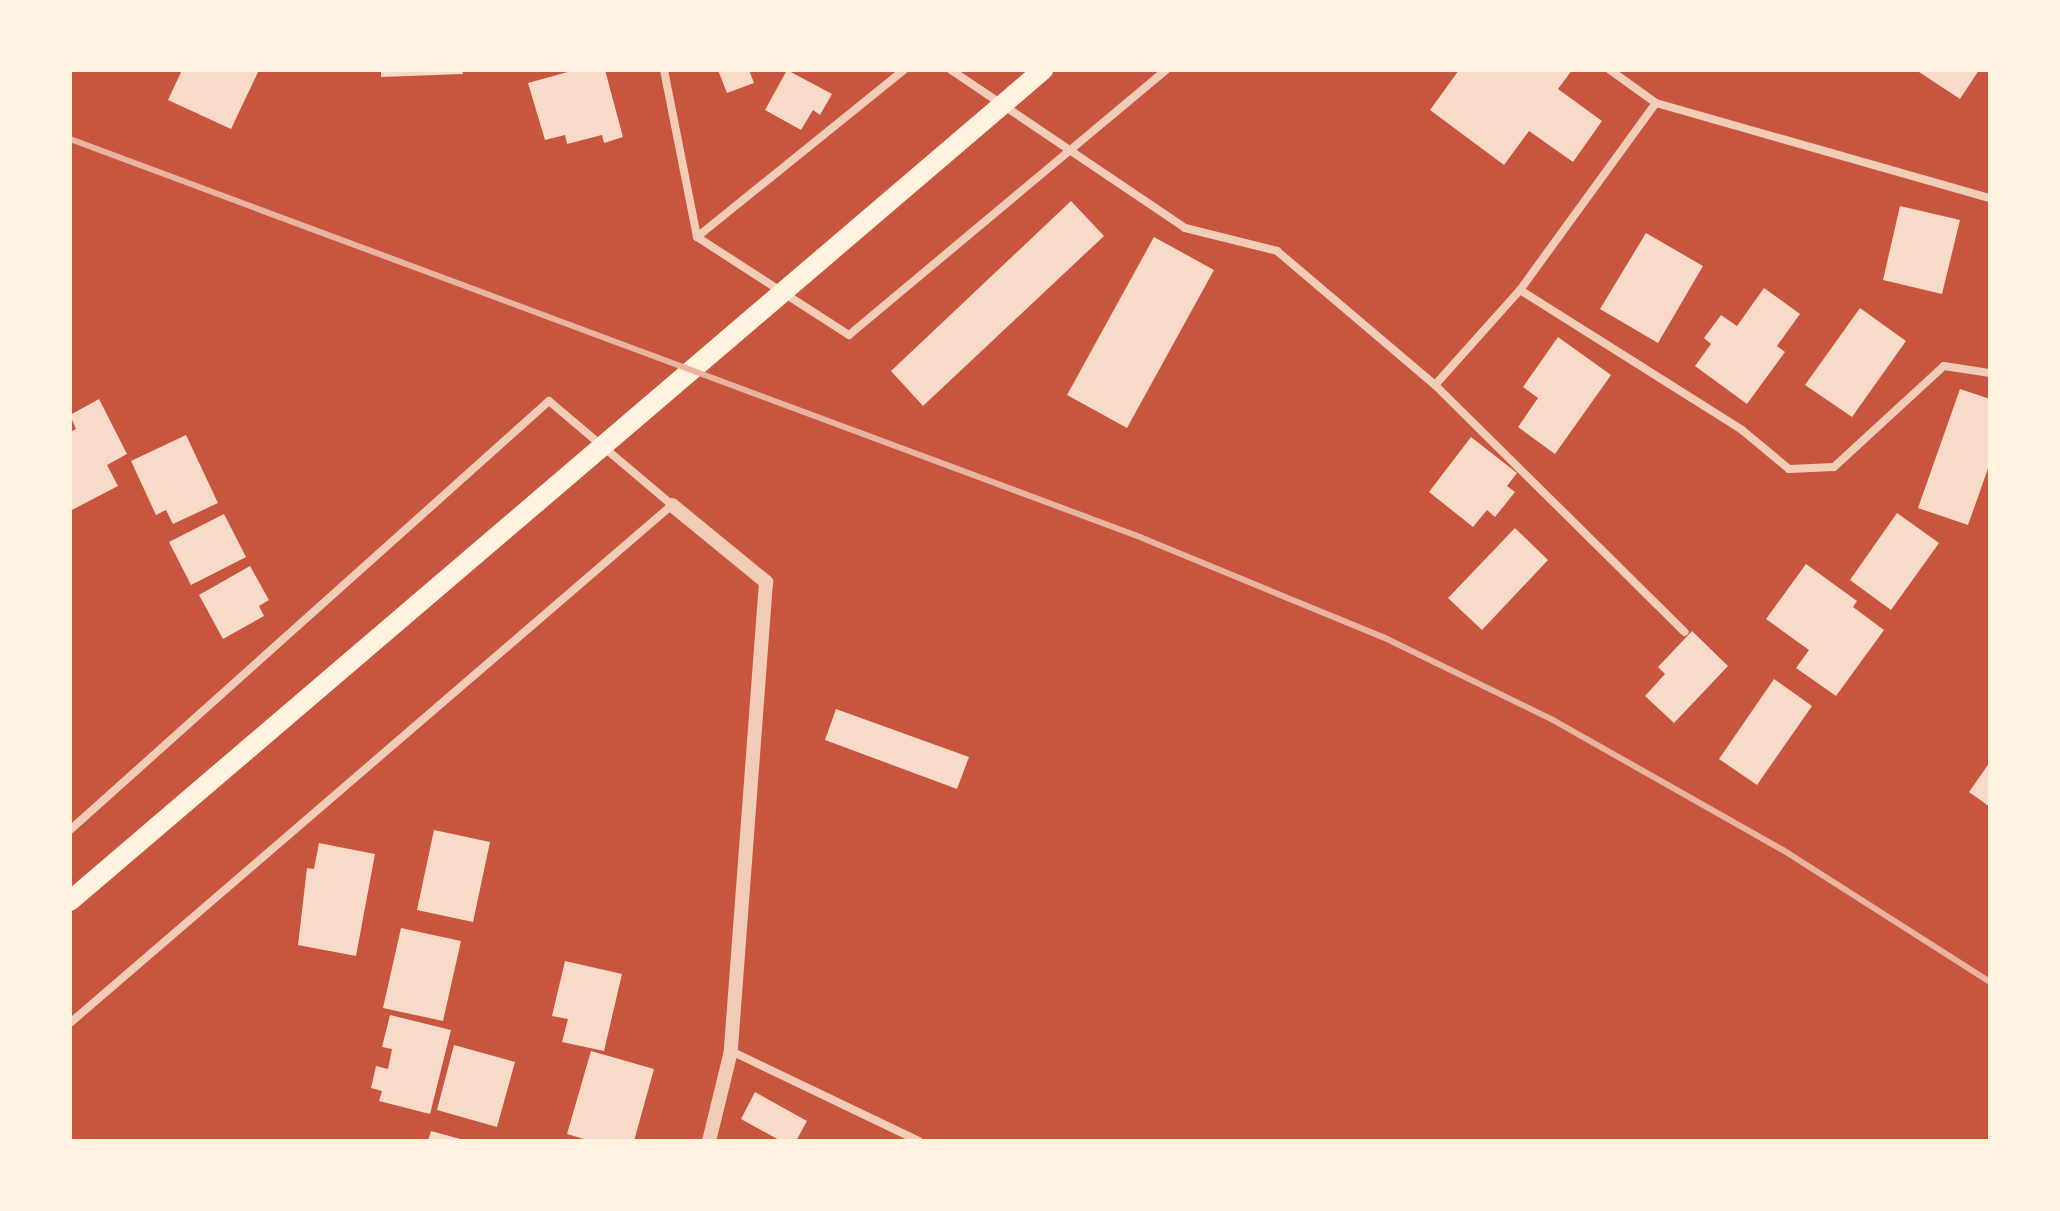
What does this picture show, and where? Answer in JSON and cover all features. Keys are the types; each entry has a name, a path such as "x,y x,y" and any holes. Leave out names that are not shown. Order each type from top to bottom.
{"main road":[{"path":"70,901 1043,70"}],"street":[{"path":"664,70 697,237 849,335 1075,150 1166,70"},
{"path":"697,237 904,70"},
{"path":"951,70 1075,150 1185,228 1277,251 1435,385 1685,632"},
{"path":"1610,70 1656,103 1990,198"},
{"path":"1435,385 1520,290 1656,103"},
{"path":"1520,290 1742,430 1789,469 1834,467 1944,366 1990,373"},
{"path":"70,830 549,401 766,582 731,1051 709,1141"},
{"path":"70,1023 672,505"},
{"path":"731,1051 919,1141"}],"building":[{"path":"182,70 259,70 231,129 168,100"},
{"path":"381,70 462,70 463,74 381,77"},
{"path":"575,70 605,70 623,137 604,143 602,135 567,144 565,135 545,140 528,83"},
{"path":"718,70 749,70 754,83 727,93"},
{"path":"787,70 832,94 820,115 813,110 801,130 765,110"},
{"path":"1459,70 1572,70 1558,89 1602,121 1573,162 1529,131 1504,165 1430,110"},
{"path":"1916,70 1979,70 1960,99"},
{"path":"1071,201 1104,236 923,406 891,371"},
{"path":"1900,206 1960,220 1942,294 1883,280"},
{"path":"1646,233 1703,266 1658,343 1600,309"},
{"path":"1154,237 1214,270 1127,428 1067,395"},
{"path":"1764,288 1800,314 1777,346 1785,352 1747,404 1695,366 1711,344 1704,338 1721,315 1737,326"},
{"path":"1860,308 1906,341 1852,417 1805,385"},
{"path":"1558,337 1611,375 1555,454 1518,427 1538,398 1523,387"},
{"path":"1960,389 1990,399 1990,463 1968,525 1918,508"},
{"path":"99,399 127,454 107,465 118,486 70,511 70,432 76,429 70,415"},
{"path":"186,435 218,503 173,524 166,510 156,515 131,461"},
{"path":"1471,437 1517,473 1507,486 1515,492 1495,517 1487,510 1473,527 1429,492"},
{"path":"1897,513 1939,543 1891,610 1850,580"},
{"path":"224,514 246,557 191,585 169,542"},
{"path":"1515,528 1548,560 1482,630 1448,598"},
{"path":"1806,564 1857,601 1853,607 1884,630 1836,696 1796,668 1809,650 1766,619"},
{"path":"250,566 269,600 259,606 264,616 223,639 199,595"},
{"path":"1692,631 1728,666 1674,723 1645,696 1665,674 1658,667"},
{"path":"1774,679 1812,706 1757,785 1719,759"},
{"path":"836,709 969,757 957,789 825,740"},
{"path":"1990,762 1990,807 1969,792"},
{"path":"434,830 490,842 473,922 417,910"},
{"path":"319,843 375,854 356,956 298,945 307,868 314,869"},
{"path":"401,928 461,941 443,1021 383,1008"},
{"path":"565,961 622,974 604,1051 562,1042 568,1019 552,1016"},
{"path":"390,1015 451,1030 430,1114 379,1101 382,1091 371,1088 376,1066 388,1069 392,1049 382,1047"},
{"path":"454,1045 515,1062 497,1127 437,1110"},
{"path":"591,1051 654,1069 634,1141 591,1141 567,1134"},
{"path":"755,1092 807,1121 796,1141 781,1141 741,1119"},
{"path":"431,1131 464,1140 464,1141 428,1141"}],"railway":[{"path":"70,139 1135,535 1383,637 1553,720 1783,850 1990,982"}]}
